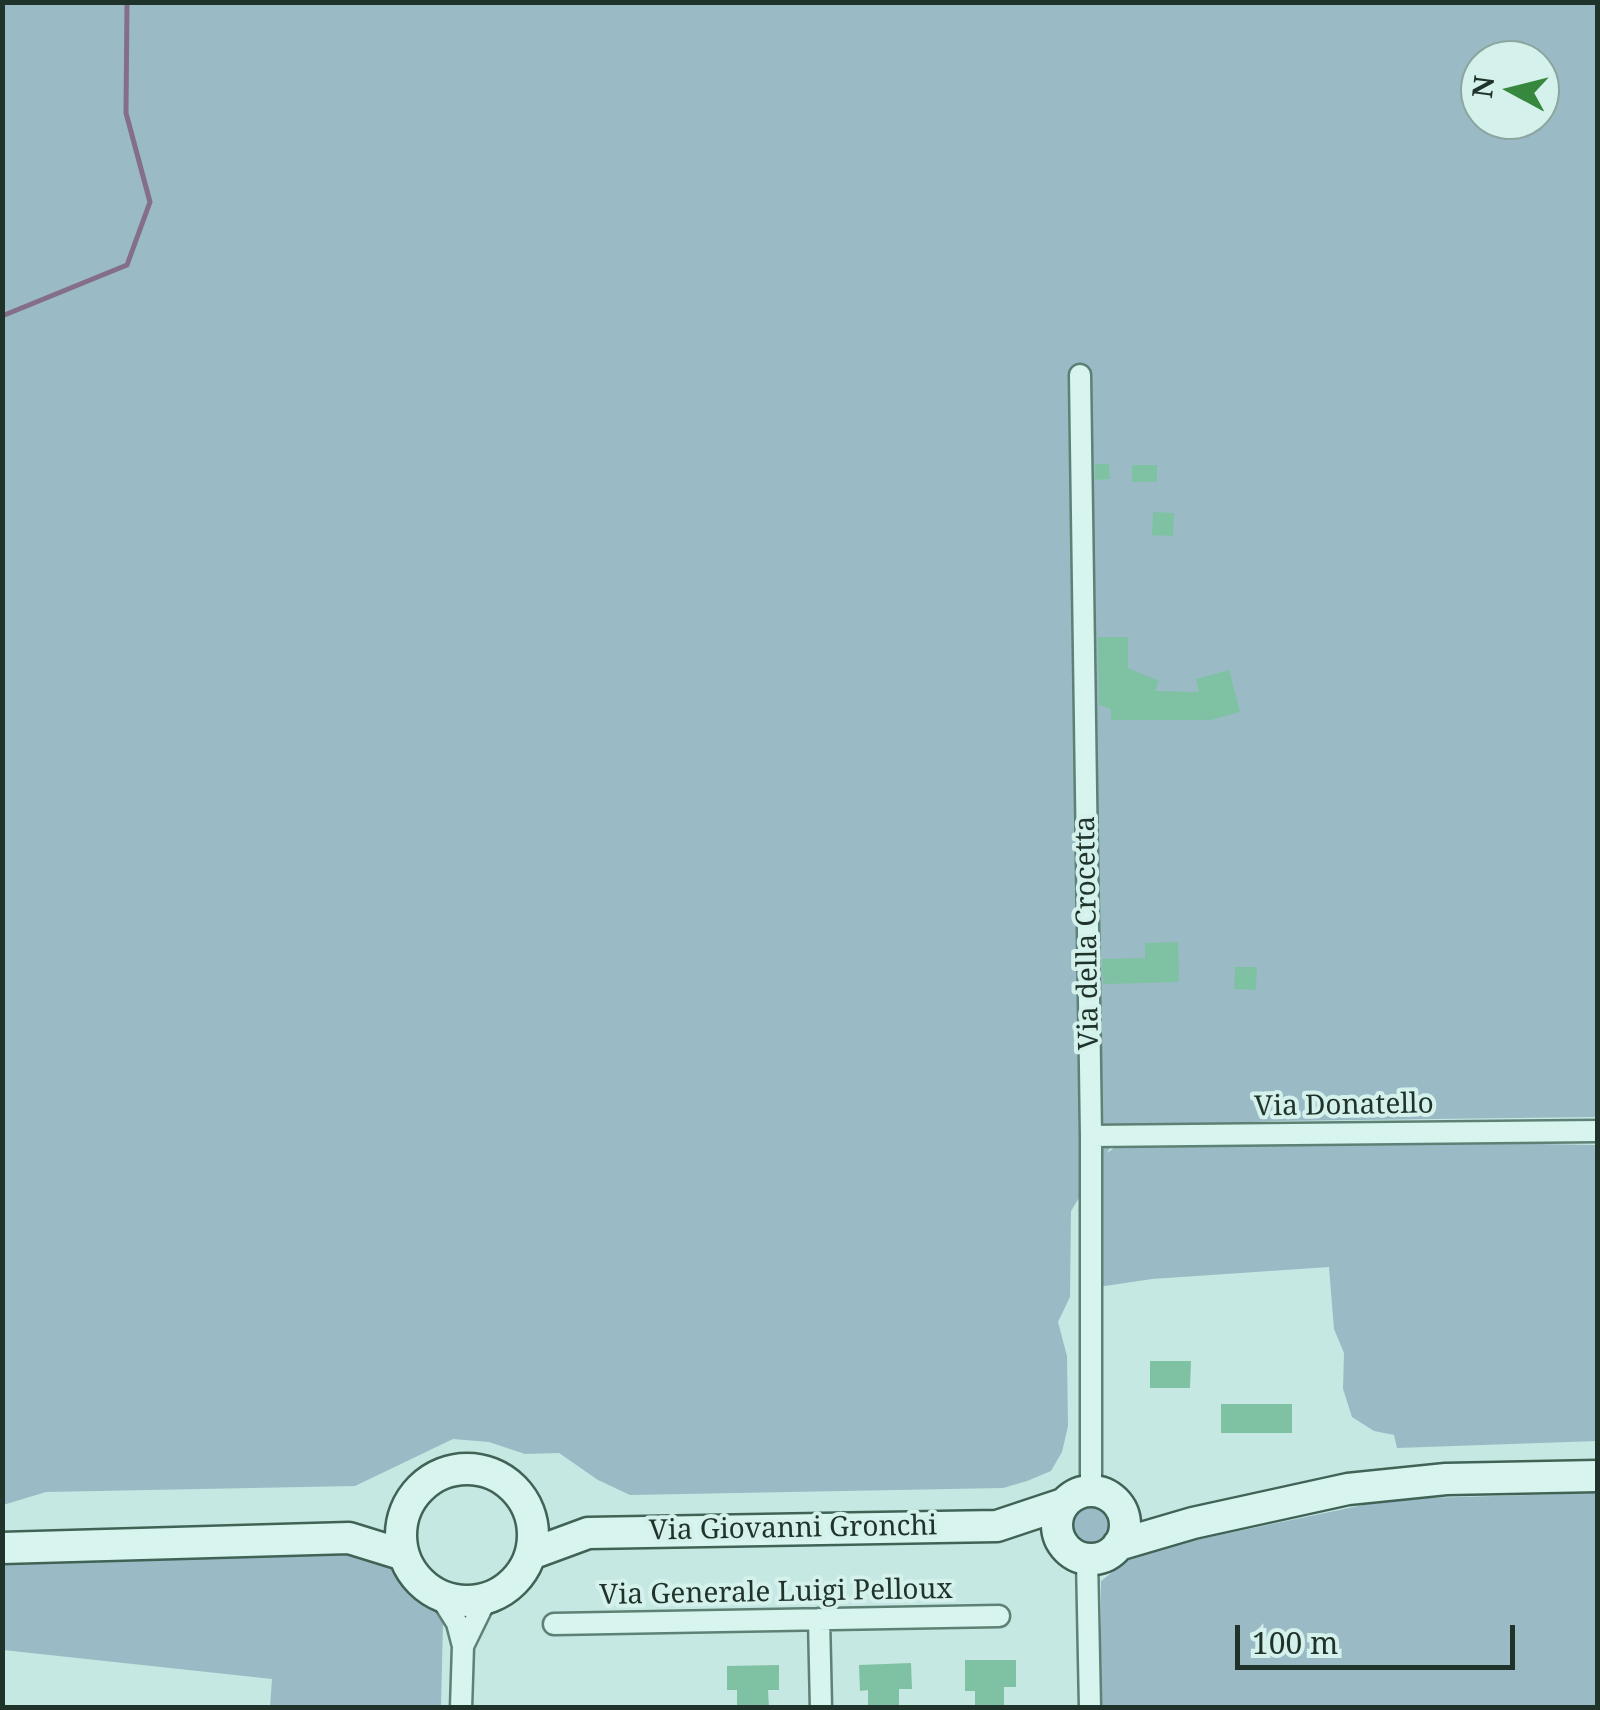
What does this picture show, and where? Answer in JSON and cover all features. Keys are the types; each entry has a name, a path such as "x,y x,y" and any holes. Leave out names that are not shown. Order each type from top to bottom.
{"street":[{"name":"Via della Crocetta","path":"1080,375 1091,1136 1090,1490"},
{"name":"Via Donatello","path":"1091,1136 1598,1131"},
{"path":"466,1469 504,1480 529,1511 533,1532 530,1554 514,1582 486,1599 471,1602 440,1596 424,1586 404,1555 405,1512 414,1495 446,1472 466,1469"},
{"path":"1076,1553 1104,1557 1118,1545 1193,1523 1358,1488 1446,1479 1598,1476"},
{"path":"1090,1708 1076,1553 1057,1530 1063,1504 1090,1490 1109,1496 1122,1511 1125,1528 1118,1545"},
{"name":"Via Giovanni Gronchi","path":"530,1554 588,1533 998,1526 1063,1504"},
{"name":"Via Giovanni Gronchi","path":"529,1511 588,1533"},
{"path":"1122,1511 1193,1523"},
{"path":"2,1548 348,1538 389,1523 405,1512"},
{"name":"Via Giovanni Gronchi","path":"998,1526 1076,1553"},
{"path":"348,1538 404,1555"},
{"path":"440,1596 457,1624 463,1646 461,1708"},
{"path":"463,1646 486,1599"},
{"name":"Via Generale Luigi Pelloux","path":"554,1624 999,1616"},
{"path":"819,1619 821,1708"}],"shaded area":[{"path":"3,3 1597,3 1597,1117 1123,1127 1107,1153 1122,1142 1264,1139 1597,1145 1597,1441 1397,1448 1394,1435 1374,1431 1352,1417 1343,1389 1344,1353 1334,1329 1329,1267 1152,1279 1098,1287 1095,1172 1071,1211 1070,1297 1058,1322 1067,1356 1068,1426 1062,1452 1051,1471 1027,1481 1003,1488 630,1495 598,1480 559,1453 525,1454 489,1442 453,1439 355,1486 46,1492 3,1505"},
{"path":"1597,1493 1597,1707 1101,1707 1101,1581 1138,1552 1392,1499"},
{"path":"1091,1508 1104,1514 1110,1527 1104,1540 1091,1546 1078,1540 1072,1527 1078,1514"},
{"path":"378,1554 432,1606 443,1622 441,1707 270,1707 272,1679 3,1650 3,1562"}],"building":[{"path":"1095,464 1109,464 1110,479 1095,480"},
{"path":"1132,465 1157,465 1157,482 1132,482"},
{"path":"1153,512 1174,513 1173,536 1152,535"},
{"path":"1098,637 1128,637 1128,668 1159,681 1155,691 1199,692 1196,679 1229,670 1240,712 1211,720 1111,720 1111,709 1099,705"},
{"path":"1178,942 1179,982 1103,984 1102,959 1145,958 1145,943"},
{"path":"1235,967 1257,967 1256,990 1234,989"},
{"path":"1150,1361 1191,1361 1190,1388 1150,1388"},
{"path":"1221,1404 1292,1404 1292,1433 1221,1433"},
{"path":"965,1660 1016,1660 1016,1687 1004,1687 1004,1708 975,1708 975,1691 965,1691"},
{"path":"911,1663 912,1689 899,1689 899,1708 868,1708 868,1690 860,1691 859,1665"},
{"path":"779,1665 779,1690 768,1690 769,1708 737,1708 737,1690 727,1690 727,1666"}],"waterway":[{"path":"2,316 127,265 150,202 126,113 127,2"}]}
